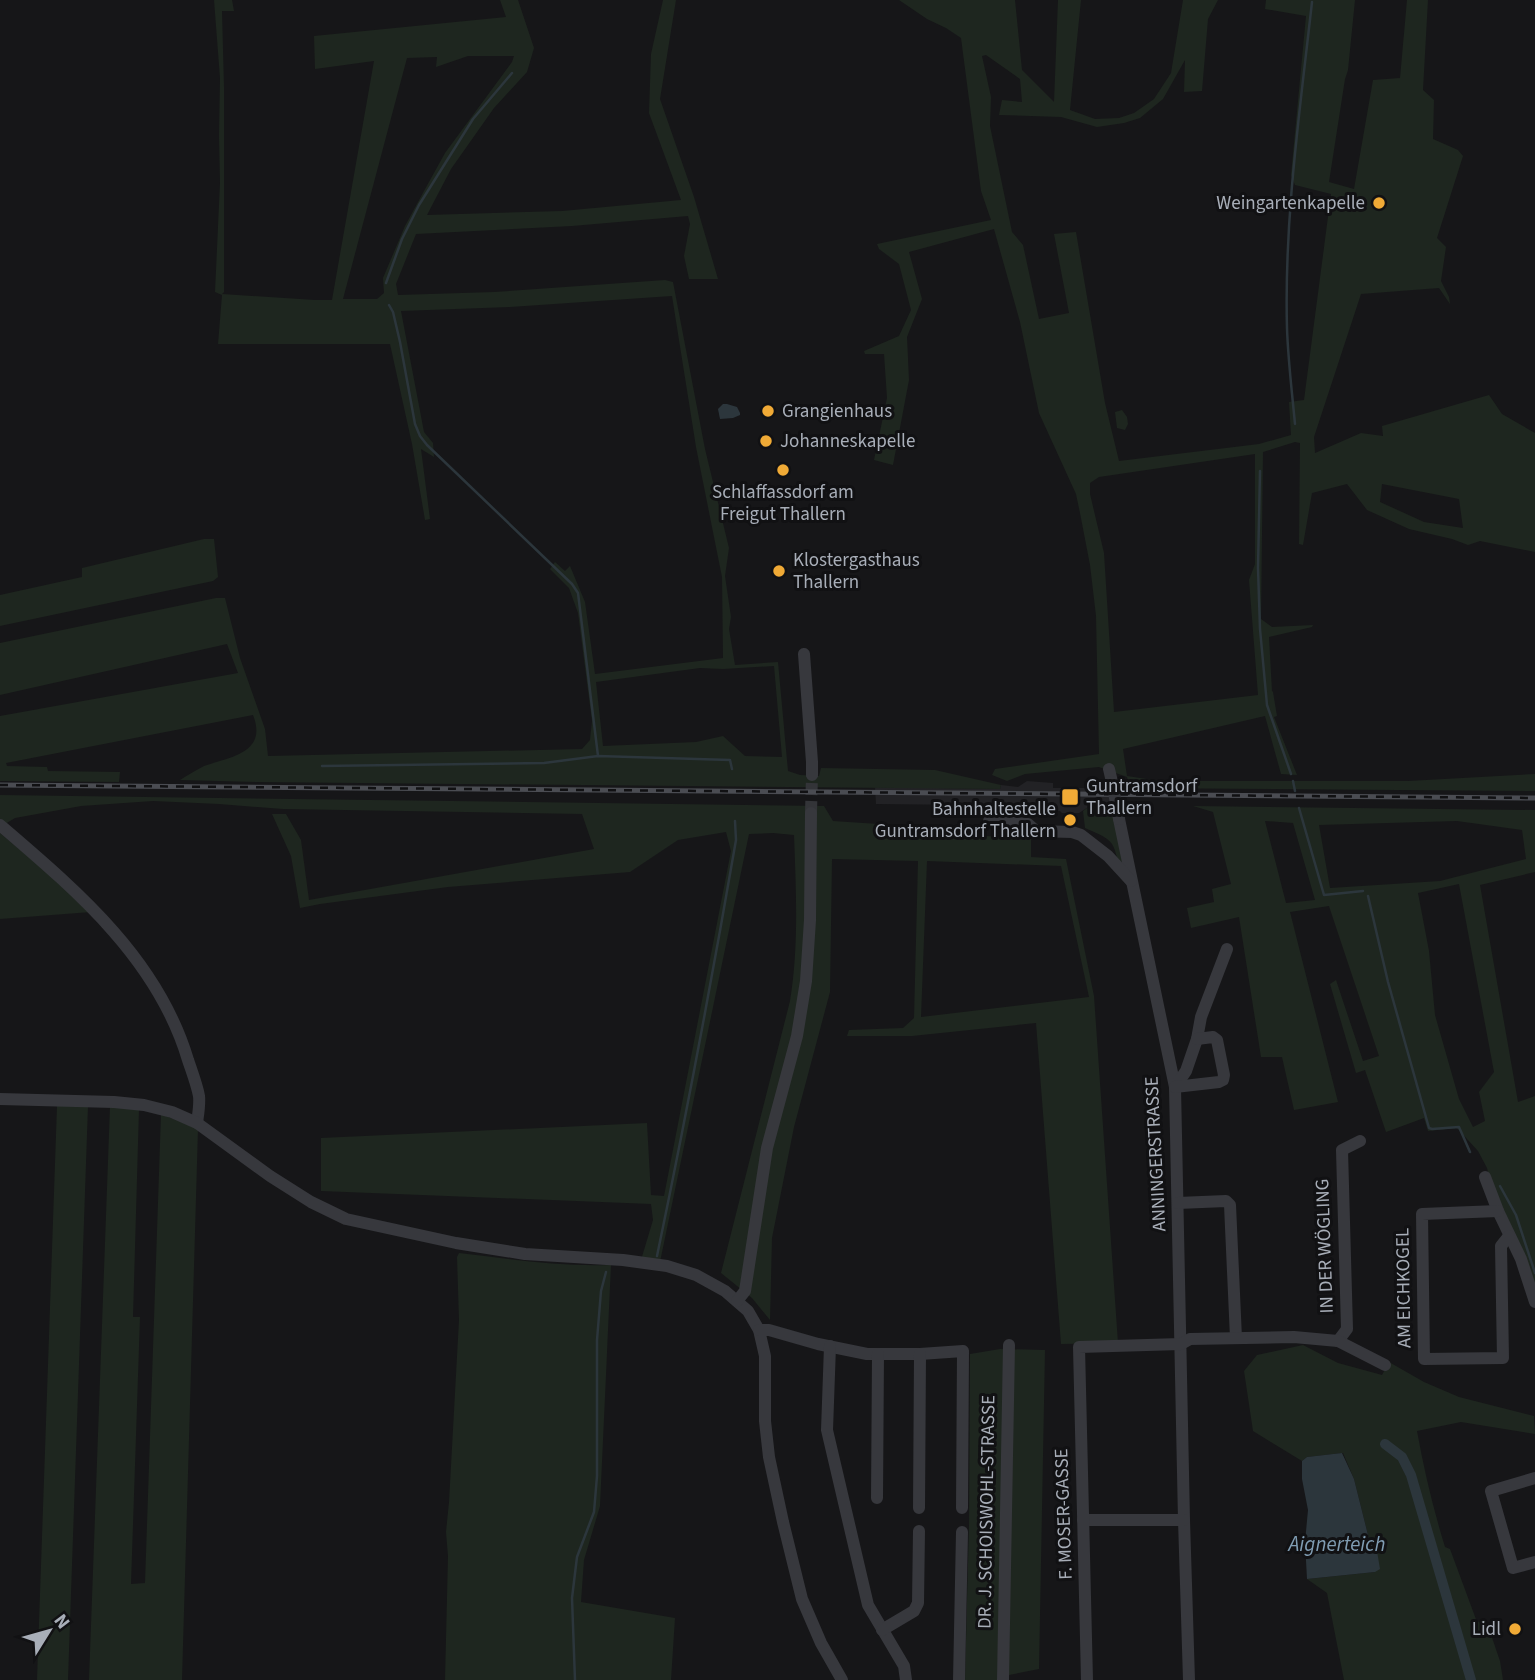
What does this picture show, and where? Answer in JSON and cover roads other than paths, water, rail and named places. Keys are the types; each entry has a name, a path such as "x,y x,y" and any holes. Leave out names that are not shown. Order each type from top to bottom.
{"street":[{"path":"804,654 812,775"},
{"name":"ANNINGERSTRASSE","path":"1110,776 1175,1087 1189,1680"},
{"path":"737,1301 745,1292 767,1148 797,1036 806,981 810,920 811,813"},
{"name":"ANNINGERSTRASSE","path":"989,821 1028,824 1036,831 1072,832 1081,835 1108,856 1131,882"},
{"path":"0,825 90,905 143,968 160,993 185,1048 199,1097 197,1123"},
{"path":"1175,1087 1186,1071 1201,1017 1227,949"},
{"path":"1175,1087 1223,1080 1217,1041 1213,1037 1196,1039"},
{"path":"0,1100 114,1102 144,1105 172,1112 197,1123 311,1202 346,1219 456,1243 525,1254 623,1260 667,1266 696,1275 725,1291 748,1311 759,1330 765,1356 765,1421 769,1457 783,1522 802,1599 821,1643 842,1680"},
{"name":"IN DER WÖGLING","path":"1181,1344 1190,1339 1236,1338 1294,1337 1338,1341 1347,1329 1342,1150 1360,1141"},
{"path":"1485,1177 1521,1259 1535,1302"},
{"path":"1178,1203 1226,1200 1230,1205 1236,1338"},
{"name":"AM EICHKOGEL","path":"1498,1211 1422,1214 1424,1359 1503,1358 1501,1246 1509,1236"},
{"name":"DR. J. SCHOISWOHL-STRASSE","path":"759,1330 769,1330 867,1354 963,1351 962,1508"},
{"path":"1338,1341 1385,1365"},
{"name":"F. MOSER-GASSE","path":"1087,1680 1079,1347 1181,1344"},
{"name":"DR. J. SCHOISWOHL-STRASSE","path":"1003,1680 1009,1345"},
{"path":"830,1346 827,1430 868,1605 904,1666 906,1680"},
{"path":"877,1498 878,1354"},
{"path":"919,1508 920,1354"},
{"path":"1535,1478 1491,1491 1513,1569 1535,1562"},
{"path":"1083,1520 1184,1520"},
{"path":"882,1630 914,1611 918,1603 919,1531"},
{"name":"DR. J. SCHOISWOHL-STRASSE","path":"959,1680 962,1532"}],"water":[{"path":"723,404 737,407 740,415 720,419 718,409"},
{"name":"Aignerteich","path":"1342,1453 1354,1479 1370,1543 1377,1551 1380,1569 1375,1572 1307,1579 1305,1542 1308,1510 1302,1479 1302,1461 1307,1457"}],"waterway":[{"path":"1295,424 1287,328 1288,246 1312,2"},
{"path":"386,283 402,239 419,205 473,119 512,73"},
{"path":"389,305 393,312 415,424 420,436 572,584 578,593 598,756"},
{"path":"1260,471 1258,568 1267,705 1291,774"},
{"path":"322,766 544,763 598,756 730,760 732,769"},
{"path":"1293,781 1295,791"},
{"path":"1299,808 1324,895 1363,891"},
{"path":"657,1256 718,944 736,840 735,821"},
{"path":"1368,896 1388,982 1429,1128 1459,1127 1470,1152"},
{"path":"1500,1186 1516,1215 1535,1273"},
{"path":"575,1680 572,1598 577,1557 594,1512 597,1476 597,1340 601,1291 606,1272"},
{"path":"1385,1444 1402,1457 1411,1475 1471,1680"}],"tunnel":[{"path":"811,813 812,775"}],"railway":[{"path":"0,785 1535,798"}],"place":[{"name":"Weingartenkapelle","path":"1379,203"},
{"name":"Grangienhaus","path":"768,411"},
{"name":"Johanneskapelle","path":"766,441"},
{"name":"Schlaffassdorf am Freigut Thallern","path":"783,470"},
{"name":"Klostergasthaus Thallern","path":"779,571"},
{"name":"Guntramsdorf Thallern","path":"1070,797"},
{"name":"Bahnhaltestelle Guntramsdorf Thallern","path":"1070,820"},
{"name":"Lidl","path":"1515,1629"}]}
